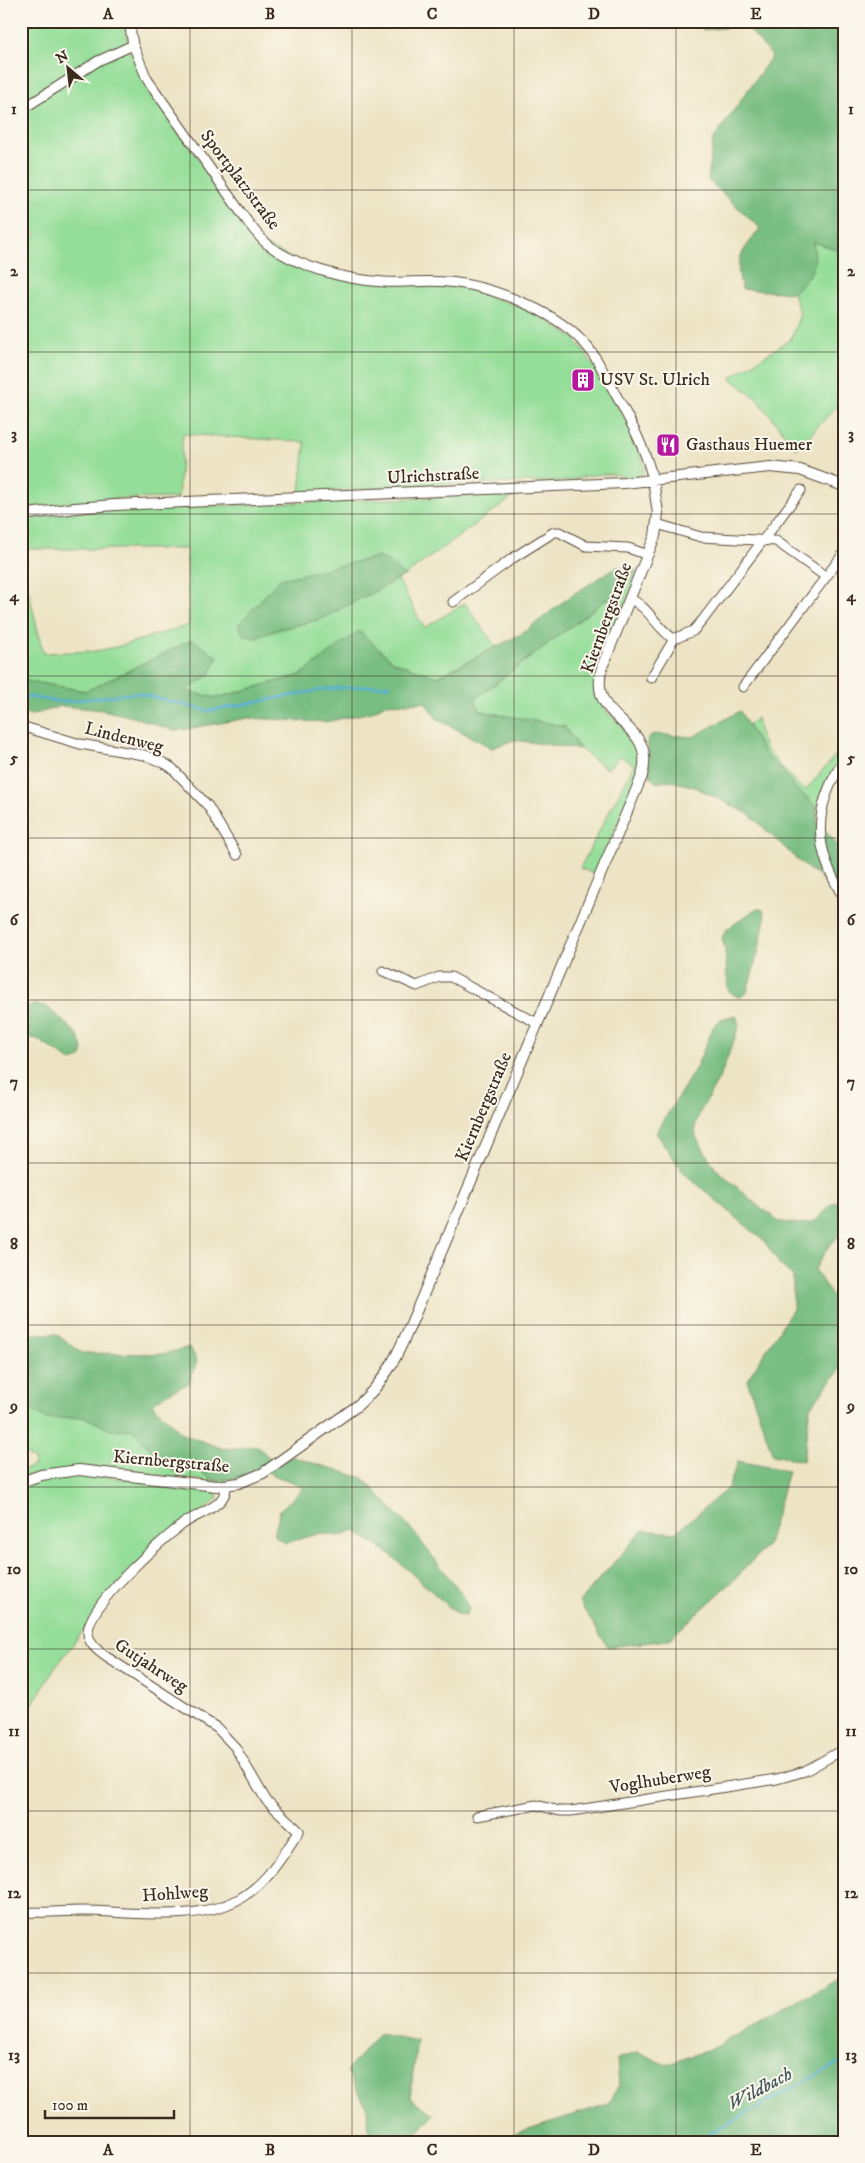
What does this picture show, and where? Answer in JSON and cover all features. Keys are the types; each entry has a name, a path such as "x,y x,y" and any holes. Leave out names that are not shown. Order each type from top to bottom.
{"street":[{"name":"Sportplatzstraße","path":"129,21 133,45 147,79 247,221 266,243 290,258 348,278 386,282 448,282 483,289 534,308 560,323 581,340 601,368 642,446 653,480"},
{"path":"21,110 98,60 133,45"},
{"name":"Ulrichstraße","path":"21,515 115,505 422,493 653,480 770,467 800,470 844,486"},
{"name":"Kiernbergstraße","path":"21,1482 41,1475 79,1470 206,1485 226,1485 250,1479 263,1472 357,1406 381,1383 393,1364 644,768 645,759 642,744 632,731 606,707 599,685 602,667 648,554 657,524 658,502 653,480"},
{"path":"652,678 674,640 693,631 801,490"},
{"path":"657,524 701,537 765,539 781,543 825,576"},
{"path":"453,602 520,553 554,532 559,532 586,546 628,548 648,554"},
{"path":"743,687 844,553"},
{"path":"630,599 640,604 668,636 674,640"},
{"name":"Lindenweg","path":"21,726 80,744 144,755 164,763 172,768 208,806 237,855"},
{"path":"844,760 825,794 820,823 824,854 829,870 844,898"},
{"path":"382,971 417,986 439,976 450,977 536,1023"},
{"name":"Gutjahrweg","path":"226,1485 226,1492 222,1500 183,1524 118,1584 92,1619 88,1632 89,1639 105,1656 204,1719 227,1738 266,1800 299,1831"},
{"name":"Voglhuberweg","path":"477,1816 536,1805 560,1811 571,1811 777,1780 805,1771 844,1749"},
{"name":"Hohlweg","path":"21,1912 172,1913 197,1911 225,1905 239,1899 262,1882 299,1831"}],"green space":[{"path":"38,21 84,21 85,23 91,21 125,21 128,41 124,45 126,50 132,53 168,116 258,241 321,274 465,288 533,311 574,338 597,370 631,429 645,467 642,474 631,477 600,474 569,481 443,484 300,493 305,442 183,434 178,498 112,499 21,508 21,455 24,452 21,449 21,247 36,234 21,213 21,30"},
{"path":"702,21 844,21 844,252 813,242 814,265 809,275 793,293 742,289 739,278 739,262 744,250 760,228 708,180 713,140 772,56 746,26 703,30"},
{"path":"812,241 844,252 844,413 836,407 797,449 757,399 730,378 791,339 800,314 793,293 812,270 814,250"},
{"path":"517,494 404,576 389,561 255,638 280,629 321,619 398,579 424,628 465,603 496,647 437,677 394,662 359,632 301,675 217,698 184,691 192,640 86,691 21,680 21,558 43,653 96,651 116,647 189,625 187,549 21,549 21,519 82,511"},
{"path":"377,557 389,561 404,576 321,619 280,629 255,638 245,636 238,625 280,579"},
{"path":"617,567 636,570 624,586 475,699 480,711 564,726 580,749 514,740 492,748 437,719 425,702 385,704 372,712 325,722 248,718 175,731 140,719 103,710 61,706 32,715 21,713 21,680 86,691 192,640 218,657 210,675 185,691 217,698 301,675 359,631 394,662 438,677 523,633 572,595"},
{"path":"636,570 595,689 603,706 628,732 639,748 641,755 640,768 596,875 580,868 634,765 620,756 607,769 580,749 564,726 480,711 475,699 624,586"},
{"path":"740,711 765,755 783,771 796,789 809,799 817,809 817,821 844,853 844,895 802,864 749,814 695,787 667,780 658,783 650,775 647,739 653,734 693,737"},
{"path":"757,718 760,735 766,750 802,789 807,789 844,745 844,754 821,793 817,809 809,799 796,789 783,771 765,755 748,725"},
{"path":"757,908 763,910 765,918 760,945 747,992 739,998 728,990 725,950 722,938 726,930"},
{"path":"36,1005 46,1006 76,1033 83,1047 81,1058 71,1061 35,1038 21,1038 21,1008"},
{"path":"736,1015 739,1026 721,1075 699,1114 695,1127 696,1137 715,1168 763,1210 771,1214 776,1221 801,1224 813,1222 833,1203 844,1199 844,1232 839,1235 823,1254 815,1270 832,1296 844,1299 844,1365 810,1407 803,1461 773,1455 747,1380 793,1309 793,1276 780,1265 765,1242 684,1173 656,1133 697,1066 713,1027 721,1019"},
{"path":"26,1334 56,1334 82,1353 163,1354 190,1347 197,1361 189,1383 166,1394 152,1404 182,1434 224,1449 257,1446 270,1458 293,1457 363,1478 411,1529 462,1594 469,1609 465,1616 458,1615 390,1554 354,1530 339,1536 321,1533 286,1543 274,1536 280,1510 303,1489 294,1482 275,1476 264,1469 229,1479 214,1480 197,1470 172,1471 131,1429 111,1430 85,1417 46,1419 21,1404 21,1336"},
{"path":"21,1404 46,1419 85,1417 111,1430 131,1429 172,1471 197,1470 214,1480 248,1475 249,1478 223,1482 207,1481 91,1467 21,1478 21,1471 33,1466 35,1461 21,1450"},
{"path":"738,1461 788,1471 768,1544 733,1581 668,1640 608,1647 579,1602 643,1530 675,1533 728,1488"},
{"path":"76,1473 215,1490 218,1497 130,1569 55,1668 21,1722 21,1485 46,1477"},
{"path":"844,1976 844,2142 487,2142 608,2104 619,2085 617,2059 638,2052 667,2065 717,2046"},
{"path":"379,2033 417,2041 410,2098 434,2114 409,2142 348,2142 349,2139 369,2132 367,2108 347,2071"}],"waterway":[{"path":"21,696 63,702 137,693 208,711 326,689 390,685"},
{"name":"Wildbach","path":"690,2142 704,2137 844,2060"},
{"path":"704,2137 722,2142"}],"place":[{"name":"USV St. Ulrich","path":"583,380"},
{"name":"Gasthaus Huemer","path":"668,445"}]}
